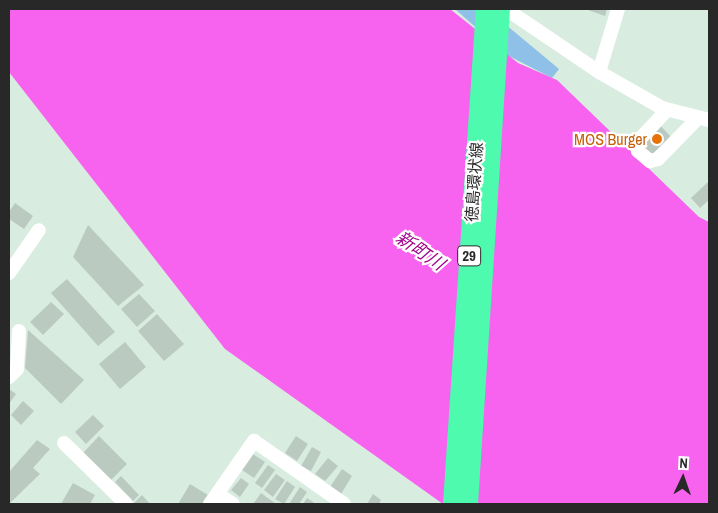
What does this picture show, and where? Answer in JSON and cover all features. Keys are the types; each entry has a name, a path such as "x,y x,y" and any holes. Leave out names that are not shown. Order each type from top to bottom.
{"main road":[{"name":"徳島環状線","path":"452,504 485,9"},
{"name":"徳島環状線","path":"469,504 501,9"}],"street":[{"path":"506,9 599,72 667,110 704,119"},
{"path":"599,72 618,9"},
{"path":"667,110 638,141 638,151 650,161 658,159 704,119"},
{"path":"9,273 39,230"},
{"path":"9,377 16,369 20,331"},
{"path":"233,504 214,499 254,440 344,504"},
{"path":"64,444 126,504"}],"shaded area":[{"path":"455,9 487,9 559,69 552,78 507,55"}],"water":[{"name":"新町川","path":"9,9 450,9 518,63 557,80 699,217 709,222 709,504 443,504 225,349 9,72"}],"building":[{"path":"585,9 607,9 605,16"},
{"name":"MOS Burger","path":"659,124 671,137 649,157 643,150 648,146 644,141"},
{"path":"709,181 709,200 700,208 691,198"},
{"path":"15,203 33,216 24,229 9,219 9,212"},
{"path":"88,225 144,285 118,306 73,257"},
{"path":"67,279 115,332 98,346 51,293"},
{"path":"139,294 155,311 137,327 121,309"},
{"path":"51,302 64,314 43,335 30,322"},
{"path":"157,314 184,344 164,361 138,331"},
{"path":"28,330 84,380 61,404 25,368"},
{"path":"125,342 146,367 120,389 99,364"},
{"path":"9,389 16,394 9,404"},
{"path":"23,401 34,411 21,425 11,415"},
{"path":"93,415 104,426 86,444 75,432"},
{"path":"99,436 127,464 111,480 83,453"},
{"path":"296,436 308,444 297,461 285,453"},
{"path":"37,440 50,449 33,468 40,474 9,504 9,472"},
{"path":"312,447 321,452 311,471 301,466"},
{"path":"253,454 265,462 254,478 242,470"},
{"path":"328,458 338,466 325,481 315,474"},
{"path":"268,465 275,470 262,488 255,483"},
{"path":"342,469 352,476 341,494 330,487"},
{"path":"276,474 285,480 273,497 264,490"},
{"path":"121,476 139,495 133,501 115,482"},
{"path":"241,478 249,484 240,497 231,490"},
{"path":"287,481 295,487 284,504 275,499"},
{"path":"73,483 95,495 90,504 61,504"},
{"path":"190,484 208,495 202,504 178,504"},
{"path":"300,487 307,492 299,504 289,504"},
{"path":"261,493 276,504 253,504"},
{"path":"373,494 381,500 379,504 367,504"},
{"path":"142,495 150,504 134,503"},
{"path":"307,498 316,504 303,504"}],"place":[{"name":"MOS Burger","path":"657,139"}]}
